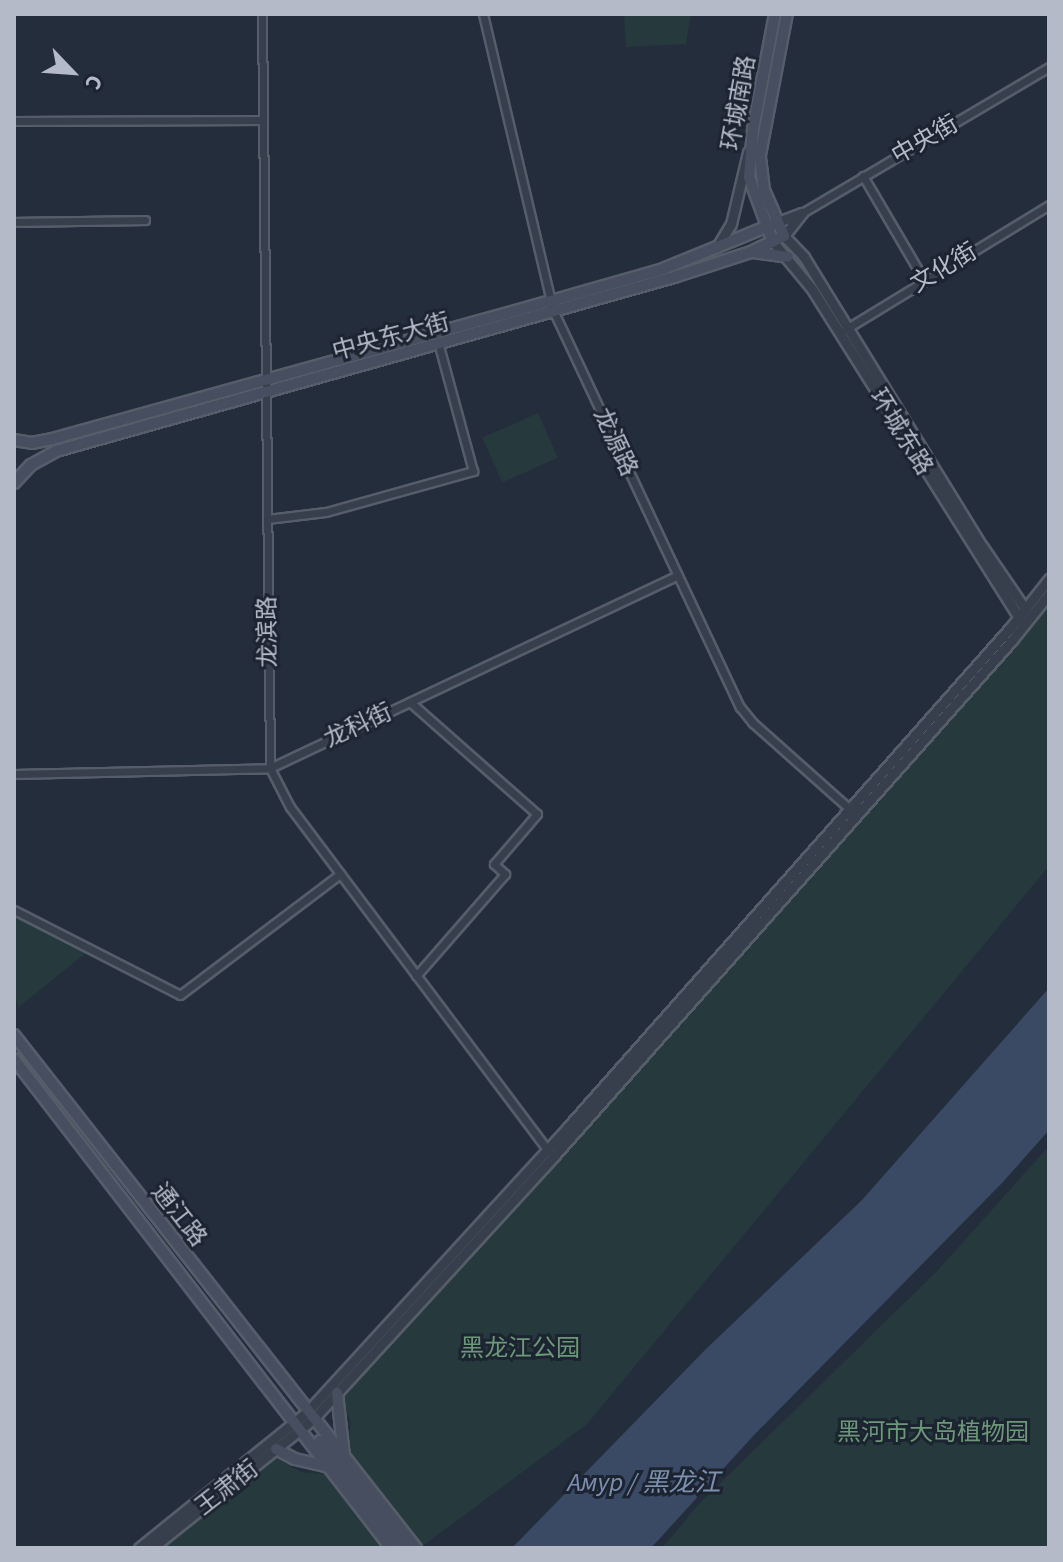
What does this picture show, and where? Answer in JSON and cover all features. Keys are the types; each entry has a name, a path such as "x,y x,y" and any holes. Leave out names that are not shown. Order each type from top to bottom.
{"main road":[{"name":"环城南路","path":"773,242 749,177 753,129 775,14"},
{"name":"环城南路","path":"784,236 764,190 760,155 787,14"},
{"name":"中央东大街","path":"14,440 32,443 52,439 439,346 710,252 778,222"},
{"name":"中央东大街","path":"14,483 31,465 56,451 265,386 751,252 784,236"},
{"path":"751,252 788,257"},
{"name":"通江路","path":"14,1035 404,1548"},
{"name":"通江路","path":"14,1059 305,1420"},
{"path":"337,1393 344,1456"},
{"path":"305,1420 344,1456 416,1548"},
{"path":"305,1420 330,1467 391,1548"},
{"path":"276,1449 295,1459 330,1467"}],"street":[{"name":"龙滨路","path":"262,14 270,768 290,807 550,1154"},
{"name":"龙源路","path":"483,14 552,306 740,707 753,723 852,812"},
{"name":"中央街","path":"802,213 1049,67"},
{"path":"14,121 263,120"},
{"path":"710,252 721,243 731,224 753,129"},
{"path":"863,176 924,280"},
{"name":"文化街","path":"843,331 1049,205"},
{"path":"778,222 802,213"},
{"path":"784,236 802,213"},
{"path":"14,222 145,220"},
{"name":"环城东路","path":"784,236 804,257 843,331"},
{"name":"环城东路","path":"773,242 788,257 843,331 1024,618"},
{"path":"267,519 326,512 473,471 439,346"},
{"name":"龙科街","path":"14,774 270,768 678,575"},
{"path":"1024,618 1049,579"},
{"path":"139,1548 337,1393 1024,618 1049,594"},
{"path":"410,702 537,814 494,864 505,874 416,976"},
{"path":"14,910 180,995 340,874"},
{"path":"305,1420 550,1154"},
{"name":"王肃街","path":"152,1548 276,1449 305,1420"}],"green space":[{"path":"624,14 691,14 686,44 626,47"},
{"path":"538,413 558,458 502,483 482,438"},
{"name":"黑龙江公园","path":"1049,607 1049,866 587,1424 420,1548 347,1454 351,1422 342,1403 344,1392 560,1158"},
{"path":"14,917 87,952 19,1007 14,994"},
{"name":"黑河市大岛植物园","path":"1049,1146 1049,1548 662,1548 698,1505 938,1270"},
{"path":"275,1458 301,1472 324,1474 381,1548 161,1548"}],"water":[{"name":"Амур / 黑龙江","path":"1049,988 1049,1130 1002,1183 755,1434 651,1548 512,1548 705,1350 862,1200"}]}
